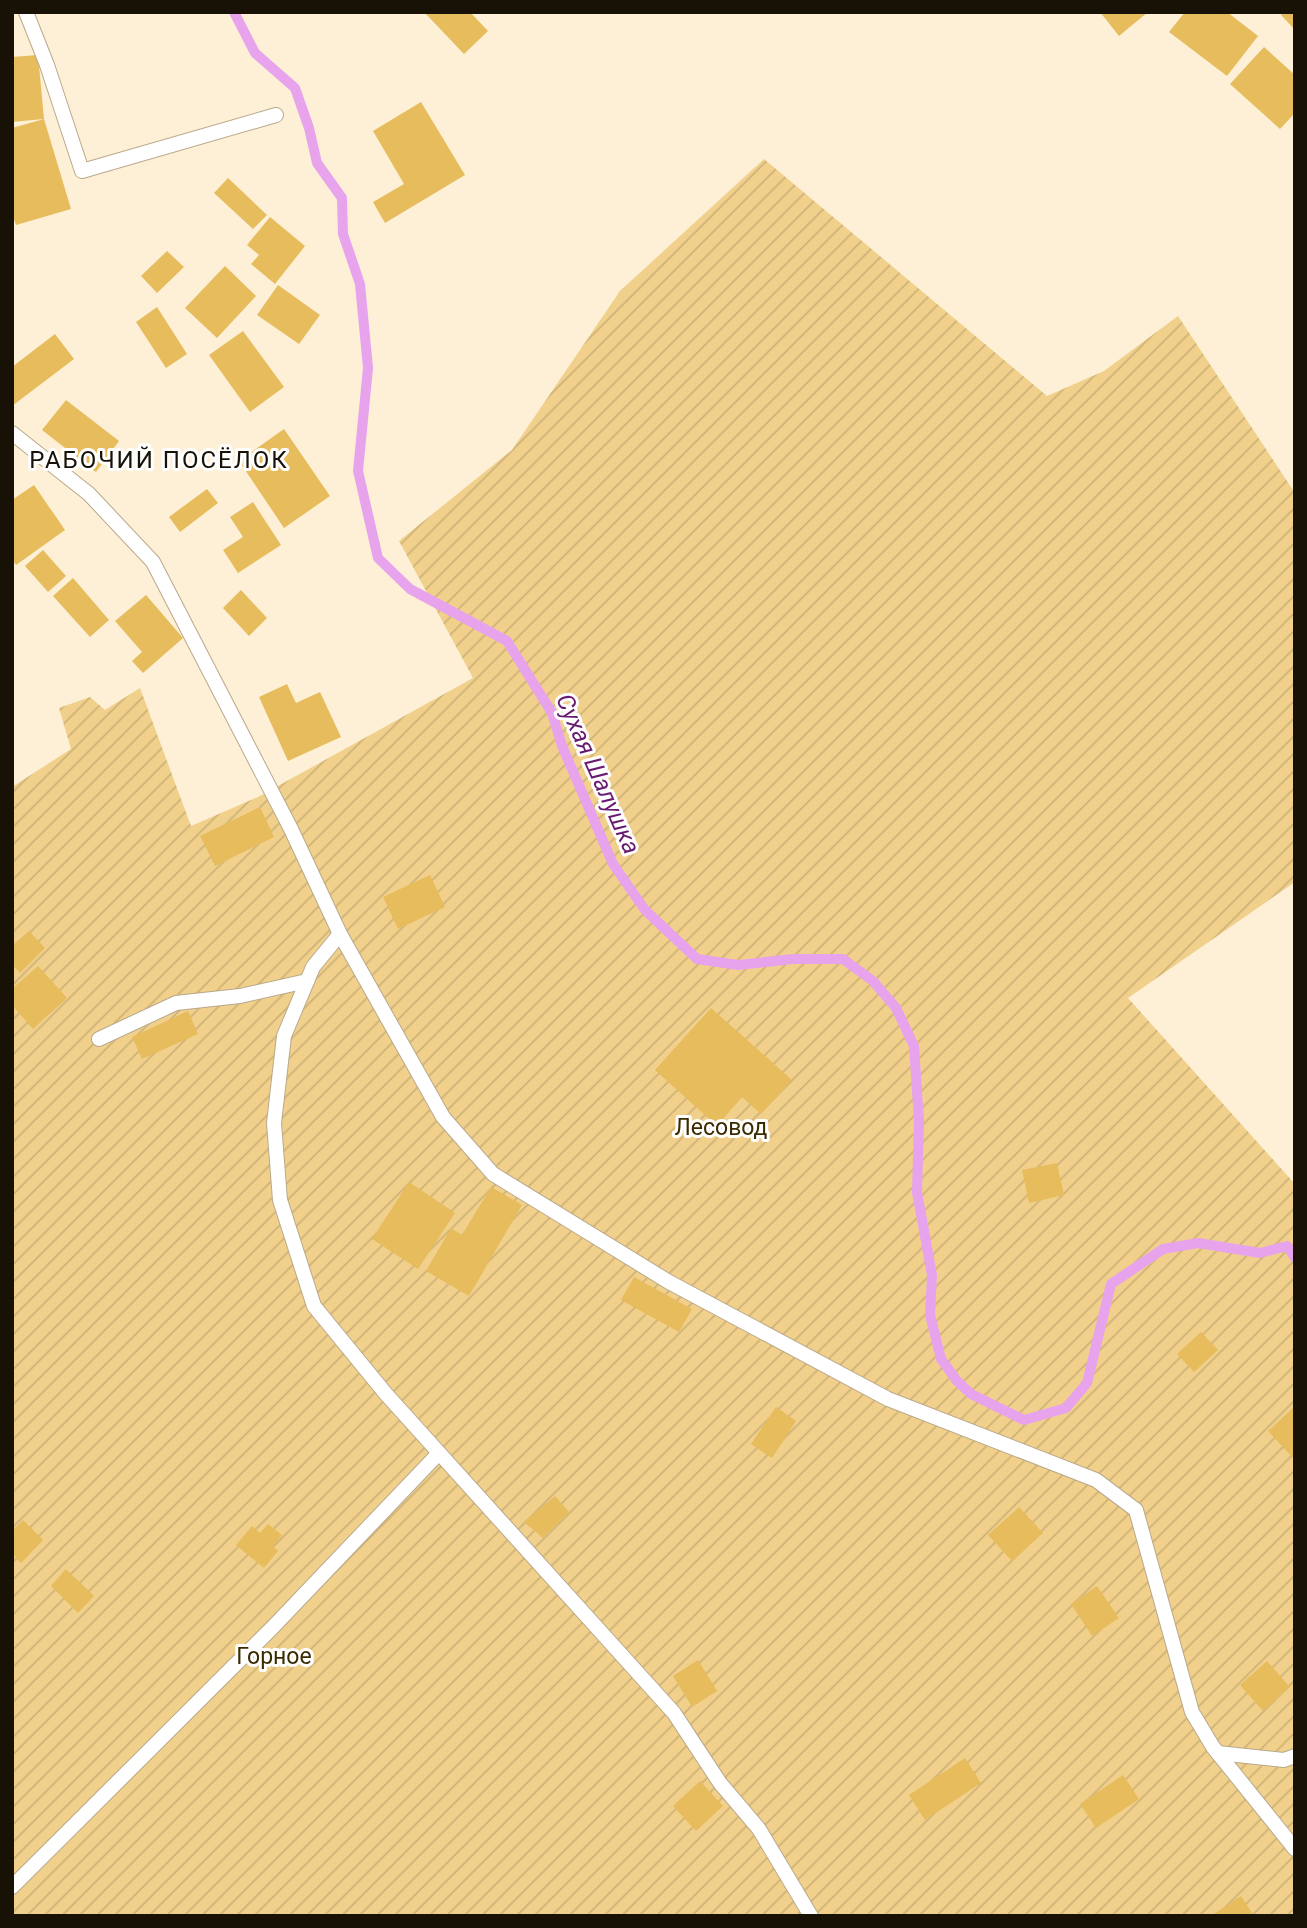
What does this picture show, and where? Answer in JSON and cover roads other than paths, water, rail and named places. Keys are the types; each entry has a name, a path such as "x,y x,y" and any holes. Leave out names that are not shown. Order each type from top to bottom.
{"lane":[{"path":"26,12 82,170 276,115"},
{"path":"12,433 89,494 153,562 290,829 340,934 443,1117 493,1174 669,1282 888,1399 1096,1480 1136,1510 1192,1712 1219,1753 1295,1849"},
{"path":"340,934 313,967 284,1036 274,1123 280,1200 314,1306 386,1394 674,1713 720,1783 759,1829 810,1916"},
{"path":"99,1039 176,1003 240,996 307,981"},
{"path":"12,1887 263,1638 439,1453"},
{"path":"1219,1753 1284,1760 1295,1756"}],"waterway":[{"name":"Сухая Шалушка","path":"234,12 255,53 295,88 309,128 317,163 342,198 343,234 360,284 368,368 358,471 378,558 410,589 507,641 552,713 562,746 613,864 645,910 697,959 738,965 793,959 843,959 873,981 896,1008 914,1046 919,1121 917,1192 932,1275 930,1315 941,1359 957,1381 971,1394 1024,1420 1066,1408 1087,1383 1111,1284 1163,1249 1198,1243 1260,1253 1287,1246 1295,1258"}],"district":[{"name":"РАБОЧИЙ ПОСЁЛОК","path":"159,460"}],"park label":[{"name":"Лесовод","path":"721,1127"},
{"name":"Горное","path":"274,1656"}]}
